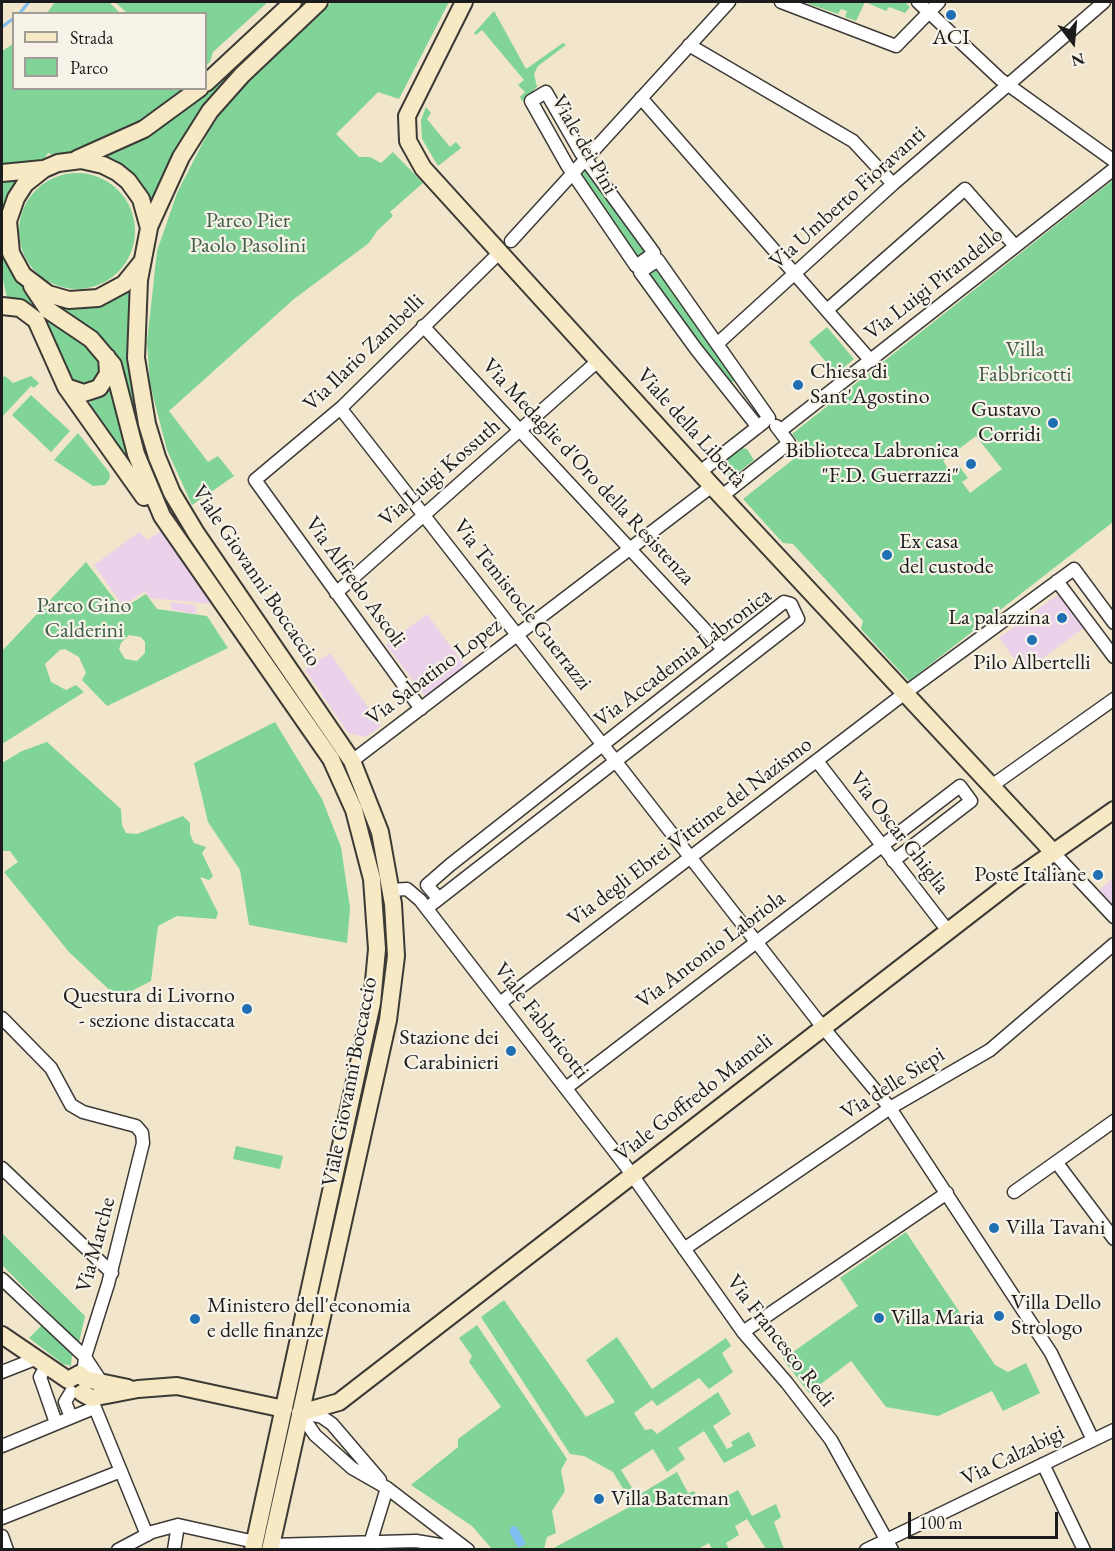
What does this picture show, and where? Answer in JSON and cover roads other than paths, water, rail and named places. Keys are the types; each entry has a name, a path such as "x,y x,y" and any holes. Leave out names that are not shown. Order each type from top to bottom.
{"main road":[{"path":"207,82 293,2"},
{"name":"Viale Giovanni Boccaccio","path":"292,1411 320,1335 388,1020 396,945 391,890 380,832 352,761 196,533 172,493 147,424 137,367 136,331 141,263 149,228 181,157 210,111 242,75 319,2"},
{"name":"Viale della Libertà","path":"464,2 412,104 406,128 410,147 423,168 505,247 599,360 717,491 990,787 1053,852"},
{"name":"Viale Giovanni Boccaccio","path":"162,516 136,454 117,375 106,354 87,335 48,310 35,294 30,282 14,260 8,229 13,205 25,184 44,169 113,145 144,129 197,90"},
{"name":"Viale Giovanni Boccaccio","path":"74,160 103,165 128,181 141,199 149,228"},
{"path":"2,172 44,169"},
{"path":"2,238 14,260"},
{"name":"Viale Giovanni Boccaccio","path":"30,282 41,291 62,299 91,300 118,288 141,263"},
{"name":"Viale Giovanni Boccaccio","path":"2,306 20,308 36,320 66,387 149,503 162,516 317,737 337,770 357,820 374,892 377,949 372,1003 292,1411"},
{"path":"66,387 84,393 99,388 109,370 106,354"},
{"path":"337,770 352,761"},
{"name":"Viale Goffredo Mameli","path":"292,1411 339,1402 948,931 1113,810"},
{"path":"374,892 391,890"},
{"path":"2,1335 40,1362 85,1389 184,1387 292,1411 262,1546"}],"street":[{"name":"Via Ilario Zambelli","path":"255,480 341,408 505,247 729,2"},
{"path":"781,2 896,46 939,2"},
{"path":"918,2 1008,84 1113,161"},
{"name":"Via Umberto Fioravanti","path":"717,344 893,184 1104,2"},
{"path":"689,45 853,141 893,184"},
{"name":"Viale dei Pini","path":"758,427 696,349 638,269 573,173 531,101 546,92 586,159 780,431"},
{"path":"641,98 871,361"},
{"name":"Via Luigi Pirandello","path":"780,431 1113,169"},
{"path":"827,310 965,189 1015,246"},
{"path":"638,269 656,256"},
{"name":"Via Medaglie d'Oro della Resistenza","path":"423,326 721,647"},
{"name":"Via Luigi Kossuth","path":"336,593 599,360"},
{"name":"Via Temistocle Guerrazzi","path":"341,408 823,1028 890,1108 1057,1363 1093,1440"},
{"path":"700,472 769,418"},
{"name":"Via Sabatino Lopez","path":"352,761 631,549 789,443 780,431"},
{"name":"Via Alfredo Ascoli","path":"255,480 421,709"},
{"path":"1113,623 1074,569 1057,581 1113,657"},
{"name":"Via degli Ebrei Vittime del Nazismo","path":"500,1003 905,693 1057,581"},
{"name":"Via Accademia Labronica","path":"415,894 784,602 794,608 798,620 427,908"},
{"path":"990,787 1113,699"},
{"name":"Via Oscar Ghiglia","path":"817,762 948,931"},
{"name":"Via Antonio Labriola","path":"566,1088 960,786 971,801 893,861"},
{"path":"1053,852 1113,917"},
{"path":"427,885 438,898"},
{"path":"391,890 404,889 415,894"},
{"name":"Viale Fabbricotti","path":"415,894 632,1175"},
{"name":"Via delle Siepi","path":"684,1249 890,1108 999,1044 1113,944"},
{"name":"Via Marche","path":"2,1018 51,1068 71,1105 83,1112 138,1127 143,1143 112,1273 85,1357 85,1389 65,1402 71,1417"},
{"path":"1014,1192 1113,1121"},
{"path":"1057,1163 1113,1239"},
{"path":"2,1168 112,1273"},
{"name":"Via Francesco Redi","path":"632,1175 743,1332 787,1383 831,1440 889,1545"},
{"path":"743,1332 947,1193"},
{"path":"2,1279 85,1357 85,1389 147,1535"},
{"path":"2,1372 40,1362 40,1377 56,1423"},
{"path":"2,1446 71,1417 85,1389"},
{"path":"292,1411 322,1417 332,1424 387,1488"},
{"path":"292,1411 322,1442 352,1468 387,1488 466,1550"},
{"name":"Via Calzabigi","path":"866,1550 889,1545 1113,1430"},
{"path":"1043,1464 1084,1550"},
{"path":"2,1518 120,1471"},
{"path":"369,1545 387,1488"},
{"path":"118,1550 147,1535 178,1525 262,1546 427,1542 466,1550"},
{"path":"174,1550 178,1525"},
{"path":"2,1536 7,1550"}],"water":[{"path":"512,1526 517,1527 526,1544 518,1548 509,1531"}],"waterway":[{"path":"21,12 29,2"},
{"path":"2,27 12,20"}],"place":[{"name":"ACI","path":"951,15"},
{"name":"Chiesa di Sant'Agostino","path":"798,385"},
{"name":"Gustavo Corridi","path":"1053,423"},
{"name":"Biblioteca Labronica \"F.D. Guerrazzi\"","path":"971,464"},
{"name":"Ex casa del custode","path":"887,555"},
{"name":"La palazzina","path":"1062,618"},
{"name":"Pilo Albertelli","path":"1032,640"},
{"name":"Poste Italiane","path":"1098,875"},
{"name":"Questura di Livorno - sezione distaccata","path":"247,1009"},
{"name":"Stazione dei Carabinieri","path":"511,1051"},
{"name":"Villa Tavani","path":"994,1228"},
{"name":"Villa Dello Strologo","path":"999,1316"},
{"name":"Villa Maria","path":"879,1318"},
{"name":"Ministero dell'economia e delle finanze","path":"195,1319"},
{"name":"Villa Bateman","path":"599,1499"}],"park label":[{"name":"Parco Pier Paolo Pasolini","path":"248,234"},
{"name":"Villa Fabbricotti","path":"1025,362"},
{"name":"Parco Gino Calderini","path":"84,618"}]}
